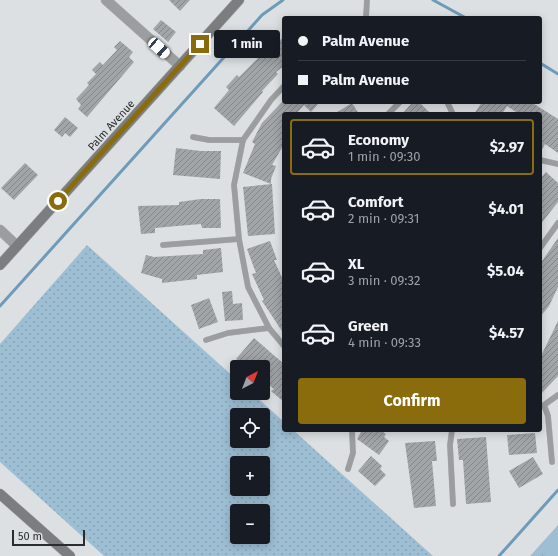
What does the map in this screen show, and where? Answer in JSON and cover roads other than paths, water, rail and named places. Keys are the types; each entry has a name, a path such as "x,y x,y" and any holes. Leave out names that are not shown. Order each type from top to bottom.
{"street":[{"path":"106,0 180,66"},
{"name":"Palm Avenue","path":"0,265 239,0"},
{"path":"0,230 17,246"},
{"path":"0,494 70,556"}],"lane":[{"path":"366,0 366,16"},
{"path":"282,88 271,100 243,140 234,184 239,239 248,287 269,328 282,344"},
{"path":"390,112 398,104"},
{"path":"193,137 209,140 243,140"},
{"path":"542,160 551,160 558,164"},
{"path":"542,245 558,223"},
{"path":"163,245 239,239"},
{"path":"206,340 228,333 269,328"},
{"path":"552,462 548,416 542,406 558,395"},
{"path":"348,469 353,453 352,432"},
{"path":"452,432 450,445 453,504"}],"waterway":[{"path":"0,306 262,15 283,0"},
{"path":"433,0 462,16"},
{"path":"542,64 558,74"},
{"path":"499,556 558,490"}]}
